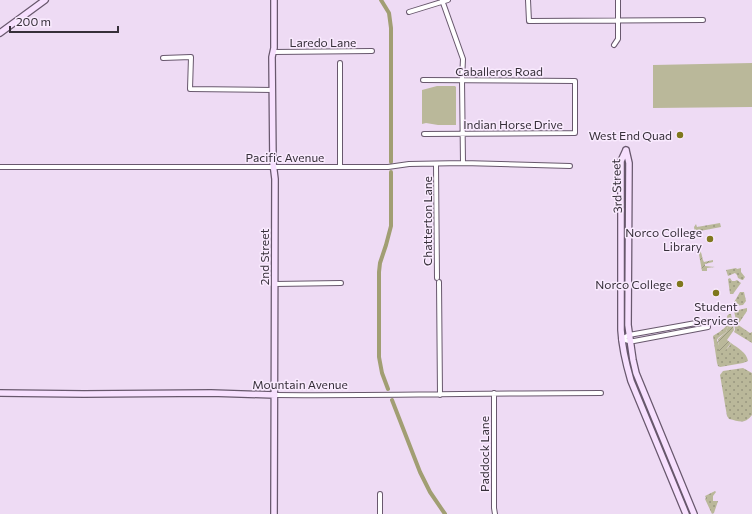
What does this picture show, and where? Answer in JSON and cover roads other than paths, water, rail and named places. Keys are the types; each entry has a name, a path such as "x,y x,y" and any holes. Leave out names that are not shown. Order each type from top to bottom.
{"street":[{"path":"0,33 45,0"},
{"name":"2nd Street","path":"274,0 274,52 272,57 275,284 274,514"},
{"path":"409,12 448,0"},
{"path":"528,0 529,21 703,20"},
{"path":"614,46 618,39 618,0"},
{"path":"442,1 463,59 463,163"},
{"name":"Laredo Lane","path":"274,52 372,51"},
{"path":"163,58 191,58 190,89 273,90"},
{"path":"340,62 340,167"},
{"name":"Caballeros Road","path":"423,80 575,81"},
{"name":"Indian Horse Drive","path":"424,134 575,133 575,81"},
{"name":"3rd Street","path":"686,514 625,364 621,339 621,161 626,150 629,163 629,341 636,373 694,514"},
{"name":"Pacific Avenue","path":"0,167 388,167 409,164 463,163 570,166"},
{"name":"Chatterton Lane","path":"436,164 440,395"},
{"path":"275,284 341,283"},
{"path":"621,339 629,335 707,321"},
{"path":"621,339 629,341 708,327"},
{"name":"Mountain Avenue","path":"0,393 212,393 275,395 600,393"},
{"name":"Paddock Lane","path":"494,393 495,514"},
{"path":"654,436 661,434"},
{"path":"380,494 380,514"}],"waterway":[{"path":"381,0 389,13 391,28 391,162"},
{"path":"388,389 382,373 379,357 379,272 380,263 391,226 391,172"},
{"path":"392,400 420,472 430,492 445,514"}],"place":[{"name":"West End Quad","path":"680,135"},
{"name":"Norco College Library","path":"710,239"},
{"name":"Norco College","path":"680,284"},
{"name":"Student Services","path":"716,293"}]}
